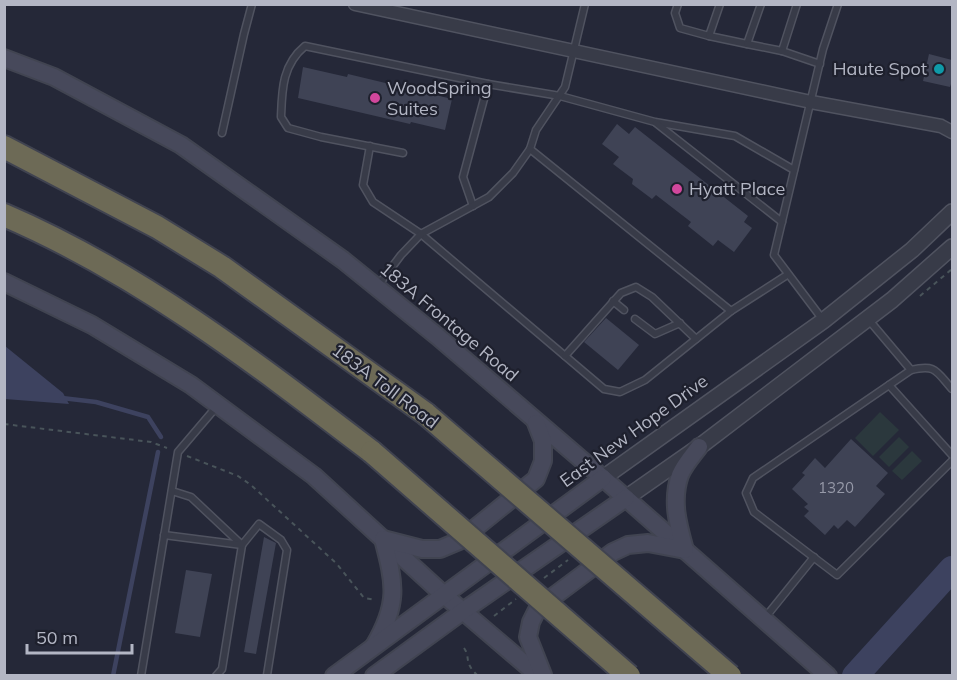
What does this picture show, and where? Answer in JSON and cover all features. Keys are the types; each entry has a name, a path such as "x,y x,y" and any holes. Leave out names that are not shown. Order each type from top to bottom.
{"highway":[{"name":"183A Toll Road","path":"4,147 157,227 222,267 426,414 730,675"},
{"path":"4,215 49,234 176,310 245,355 372,452 630,675"}],"main road":[{"name":"183A Frontage Road","path":"4,58 54,77 181,144 343,260 603,478 828,675"},
{"path":"4,282 92,324 191,384 314,476 444,595 541,675"},
{"path":"383,539 422,549 440,549 459,541 536,479 543,461 543,441 534,419"},
{"path":"541,675 528,638 531,622 538,608 613,552 628,545 648,543 686,550 677,523 675,503 681,473 699,447"},
{"name":"East New Hope Drive","path":"334,675 603,478"},
{"path":"374,675 463,610 626,498"},
{"path":"374,646 389,618 392,600 391,570 383,539"}],"street":[{"path":"355,4 811,102 941,126 952,132"},
{"name":"East New Hope Drive","path":"603,478 823,321 912,250 952,212"},
{"path":"626,498 699,447 868,318 952,247"}],"lane":[{"path":"222,133 252,4"},
{"path":"377,287 401,255 421,234 489,197 513,173 530,149 536,130 565,87 585,4"},
{"path":"678,4 675,13 680,28 782,51 820,64"},
{"path":"709,36 720,4"},
{"path":"747,44 761,4"},
{"path":"782,51 797,4"},
{"path":"823,321 774,255 820,64 838,4"},
{"path":"403,153 288,128 280,117 283,84 294,55 305,46 488,84 560,96 656,122 735,136 794,170"},
{"path":"473,206 463,177 488,84"},
{"path":"656,122 782,222"},
{"path":"370,146 363,184 373,202 421,234 604,389 620,392 645,380 731,311 787,275"},
{"path":"530,149 731,311"},
{"path":"565,356 621,293 636,288 652,297 696,339"},
{"path":"613,301 624,310"},
{"path":"868,318 911,370"},
{"path":"635,319 655,334 680,323"},
{"path":"952,388 934,369 926,366 911,370 753,478 746,493 754,512 837,575 952,461"},
{"path":"889,385 952,455"},
{"path":"141,675 178,452 219,405"},
{"path":"172,491 191,497 242,545"},
{"path":"216,675 222,669 242,545 259,524 280,540 287,550 267,675"},
{"path":"164,535 242,545"},
{"path":"763,619 814,557"}],"path":[{"path":"4,424 151,442 238,476 251,485 337,564 364,598 378,600"},
{"path":"539,582 575,555"},
{"path":"494,616 521,595"},
{"path":"464,648 467,651 468,666 478,675"}],"shaded area":[{"path":"880,412 899,430 873,456 855,438"},
{"path":"899,437 909,447 889,467 879,457"},
{"path":"912,451 922,461 902,480 892,471"}],"water":[{"path":"5,346 63,393 69,404 5,399"}],"building":[{"name":"Haute Spot","path":"929,54 952,60 950,87 923,81"},
{"name":"WoodSpring Suites","path":"303,67 347,77 348,74 452,99 445,130 298,98"},
{"name":"Hyatt Place","path":"617,124 629,134 635,127 748,216 744,222 752,228 734,252 718,240 713,246 688,226 691,222 656,195 652,199 632,184 633,179 613,164 619,157 602,144"},
{"path":"606,318 639,345 618,370 584,342"},
{"path":"851,439 888,473 876,486 885,494 855,527 847,520 838,529 834,525 825,535 804,516 809,511 804,507 808,504 792,489 805,475 802,473 815,458 825,468"},
{"path":"264,537 276,543 256,654 244,652"},
{"path":"186,570 212,574 200,637 175,633"}],"waterway":[{"path":"62,398 96,402 148,417 161,437"},
{"path":"113,676 158,452"},
{"path":"855,676 952,569"}],"place":[{"name":"Haute Spot","path":"939,69"},
{"name":"WoodSpring Suites","path":"375,98"},
{"name":"Hyatt Place","path":"677,189"}]}
